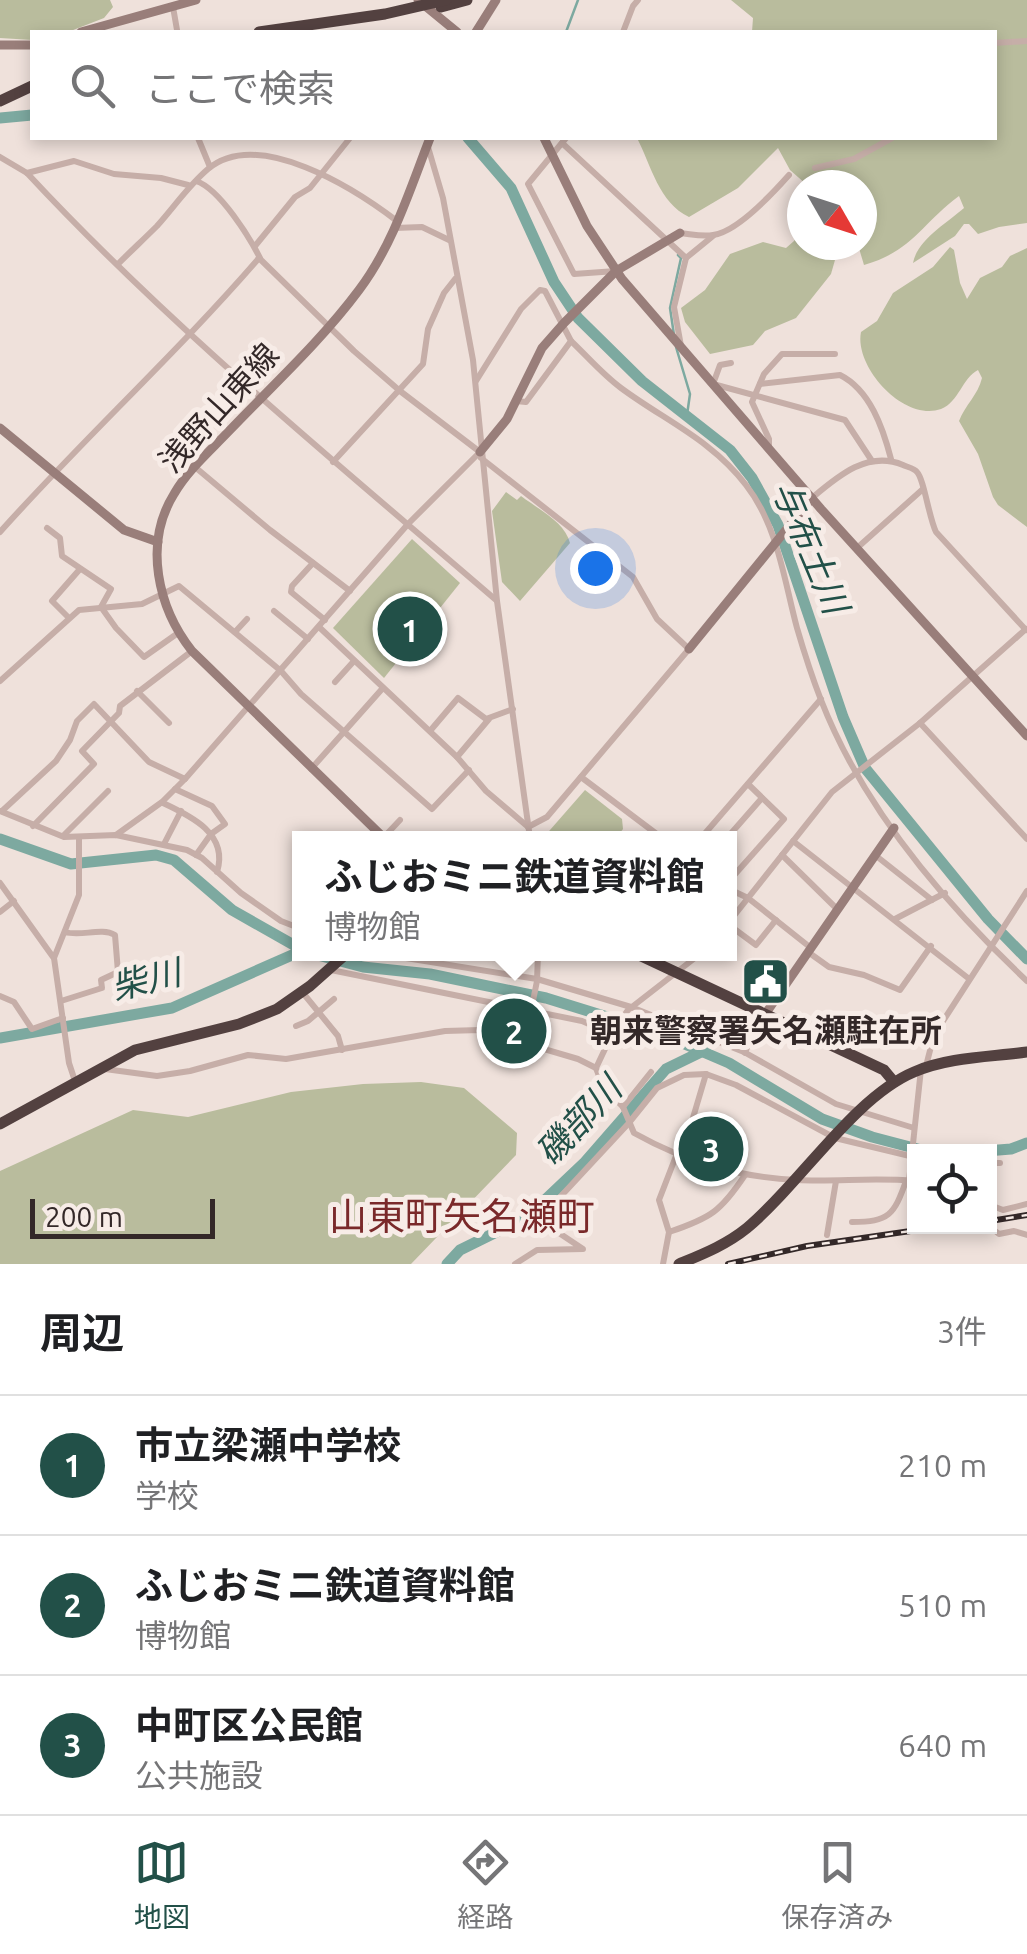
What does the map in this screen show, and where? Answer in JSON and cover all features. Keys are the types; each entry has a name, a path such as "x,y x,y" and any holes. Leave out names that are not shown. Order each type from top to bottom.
{"highway":[{"path":"275,30 385,16 446,0"},
{"path":"297,30 467,0"},
{"path":"0,105 30,91"},
{"path":"0,1124 135,1050 252,1020 302,992 338,961"},
{"path":"653,961 884,1070 894,1082"},
{"path":"679,1264 733,1238 894,1082 923,1068 1027,1052"}],"street":[{"path":"88,30 196,0"},
{"path":"418,0 455,30"},
{"path":"477,30 496,0"},
{"path":"624,30 638,0"},
{"path":"172,6 178,30"},
{"path":"997,43 1027,40"},
{"path":"0,44 30,45"},
{"path":"199,140 210,166"},
{"path":"255,246 348,140"},
{"path":"545,140 592,235 616,271 812,498 1027,736"},
{"path":"616,271 574,274 528,184 564,140 686,258"},
{"path":"815,168 845,162 887,140"},
{"path":"429,142 451,241 475,383 497,601 529,831"},
{"name":"浅野山東線","path":"377,831 192,651 178,633 162,595 156,560 168,504 195,467 366,281 396,224 429,142"},
{"path":"118,264 210,166 242,153 264,155 322,174 364,196 396,224 422,227 451,241"},
{"path":"0,157 27,173 261,398 497,601"},
{"path":"27,173 74,161 114,174 206,184 222,198 259,258 328,326 400,391 633,578 657,619 689,650"},
{"path":"681,347 674,306 686,258 745,217 782,178"},
{"path":"116,835 185,780 408,524 480,455 507,419 542,348 563,324 616,271 680,233 714,235"},
{"path":"0,532 54,472 192,335 259,258"},
{"path":"333,462 423,364 428,329 444,293 456,279"},
{"path":"475,383 521,309 540,290 545,291 571,340 622,389 698,437 748,487 776,541 821,699 855,773 945,894 1027,981"},
{"path":"516,401 526,402 571,340"},
{"path":"737,412 752,399 782,354 836,354"},
{"path":"713,384 720,365 731,362"},
{"path":"760,384 840,375 858,387 878,420 892,459"},
{"path":"713,384 752,399 845,420 872,460"},
{"path":"752,399 769,448"},
{"path":"0,428 124,530 158,542"},
{"path":"528,827 546,819 812,498 844,472 872,460 892,459 918,473 927,513 936,532 1026,630 920,723 832,792 737,912"},
{"path":"195,467 350,590"},
{"path":"857,548 924,488"},
{"path":"47,528 60,538 62,556 111,589 101,606"},
{"path":"313,563 292,586 292,592 354,662 528,827"},
{"path":"69,618 52,601 80,569"},
{"path":"0,680 79,610 142,604 179,586 281,671 301,694 432,809 469,770"},
{"path":"101,606 144,657 178,633"},
{"path":"274,612 308,640"},
{"path":"235,632 247,619"},
{"path":"33,826 94,764 82,751 119,713 120,706 192,651"},
{"path":"335,682 354,662"},
{"path":"311,769 382,689"},
{"path":"136,692 170,723"},
{"path":"430,731 458,698 480,718 513,710"},
{"path":"708,831 821,699"},
{"path":"185,780 149,762 94,704 77,721 56,761 1,812 79,842 116,835 196,855 242,894 292,925"},
{"path":"457,756 490,718"},
{"path":"920,723 1027,839"},
{"path":"581,777 653,831"},
{"path":"737,872 784,819 748,784"},
{"path":"175,789 212,806 225,824 211,834 196,855"},
{"path":"62,836 108,791"},
{"path":"733,831 762,798"},
{"path":"162,802 196,818 211,834 219,850 217,872"},
{"path":"164,844 181,811"},
{"path":"390,831 400,820"},
{"path":"745,1053 764,1012 894,828"},
{"path":"793,840 968,978"},
{"path":"54,958 79,894 79,842"},
{"path":"782,855 838,909"},
{"path":"875,856 932,900"},
{"path":"0,883 54,958 75,1081"},
{"path":"913,1144 923,1068 934,1035 1027,891"},
{"path":"737,893 776,920 829,968 864,975 900,990 930,946"},
{"path":"895,919 945,894"},
{"path":"0,912 14,902"},
{"path":"737,930 756,945 776,920"},
{"path":"61,1000 102,988 101,980 118,972 115,935 109,931 76,935 65,932"},
{"path":"421,961 537,981 629,1009 745,1053 836,1104 914,1128"},
{"path":"524,1044 538,961"},
{"path":"691,961 629,1009 596,1068 602,1087 624,1106 634,1133 679,1157 745,1175 795,1180 907,1181"},
{"path":"329,969 532,1009 613,1032"},
{"path":"302,992 338,1036 342,1050"},
{"path":"0,996 14,1002 32,1029 63,1019"},
{"path":"296,1026 334,1000"},
{"path":"99,1068 157,1076 190,1072 248,1055 286,1059 446,1031 480,1030 596,1068"},
{"path":"624,1106 651,1072"},
{"path":"662,1264 669,1232 658,1200 679,1157 706,1074"},
{"path":"515,1264 537,1250 583,1249 560,1232 549,1209 657,1088 684,1075 706,1074 736,1084 836,1137 907,1155"},
{"path":"669,1232 713,1214 726,1204 745,1175"},
{"path":"827,1236 836,1181"},
{"path":"852,1222 878,1222 887,1217 907,1187"},
{"path":"997,1208 1027,1204"},
{"path":"997,1232 1014,1231 1027,1236"}],"green space":[{"path":"0,0 110,0 113,7 104,18 73,30 30,30 30,40 0,38"},
{"path":"731,0 1027,0 1027,223 978,234 964,224 955,236 913,263 926,239 964,208 959,196 906,244 881,259 864,265 862,260 877,260 877,170 790,170 778,148 738,188 689,217 679,211 663,193 638,140 997,140 997,30 752,30 753,18"},
{"path":"763,242 786,248 787,260 835,260 831,274 796,318 765,331 753,345 710,354 685,322 681,308 705,290 730,254"},
{"path":"950,247 967,299 980,278 1027,248 1027,527 998,505 978,454 959,421 980,384 978,370 947,406 926,411 911,407 884,388 873,375 861,346 861,332 877,321 893,293 933,267"},
{"path":"506,492 517,500 521,496 550,516 570,543 520,601 502,582 492,511"},
{"path":"412,539 460,583 384,678 333,628"},
{"path":"585,790 622,819 623,829 621,831 549,831"},
{"path":"421,1082 464,1088 517,1133 516,1155 411,1264 0,1264 0,1171 133,1110 188,1117 291,1092"}],"waterway":[{"path":"567,30 578,0"},
{"name":"与布土川","path":"0,118 30,115"},
{"name":"与布土川","path":"470,140 511,188 554,282 578,318 642,381 730,450 752,478 778,525 843,717 865,768 988,919 1027,959"},
{"path":"674,335 670,308 681,258 678,255"},
{"path":"676,347 690,394 687,415"},
{"path":"0,839 71,864 156,855 174,860 232,910 292,944"},
{"name":"柴川","path":"0,1038 172,1008 292,955"},
{"path":"340,961 430,974 546,998 659,1033 729,1063 822,1119 907,1146"},
{"name":"磯部川","path":"447,1264 460,1250 527,1217 584,1163 666,1069 703,1051"},
{"path":"997,1150 1027,1143"}],"railway":[{"path":"997,1220 1027,1215"},
{"path":"728,1264 807,1246 907,1232"}],"place":[{"name":"市立梁瀬中学校","path":"410,629"},
{"name":"朝来警察署矢名瀬駐在所","path":"766,981"},
{"name":"ふじおミニ鉄道資料館","path":"514,1031"},
{"name":"中町区公民館","path":"711,1149"}],"district":[{"name":"山東町矢名瀬町","path":"462,1217"}]}
